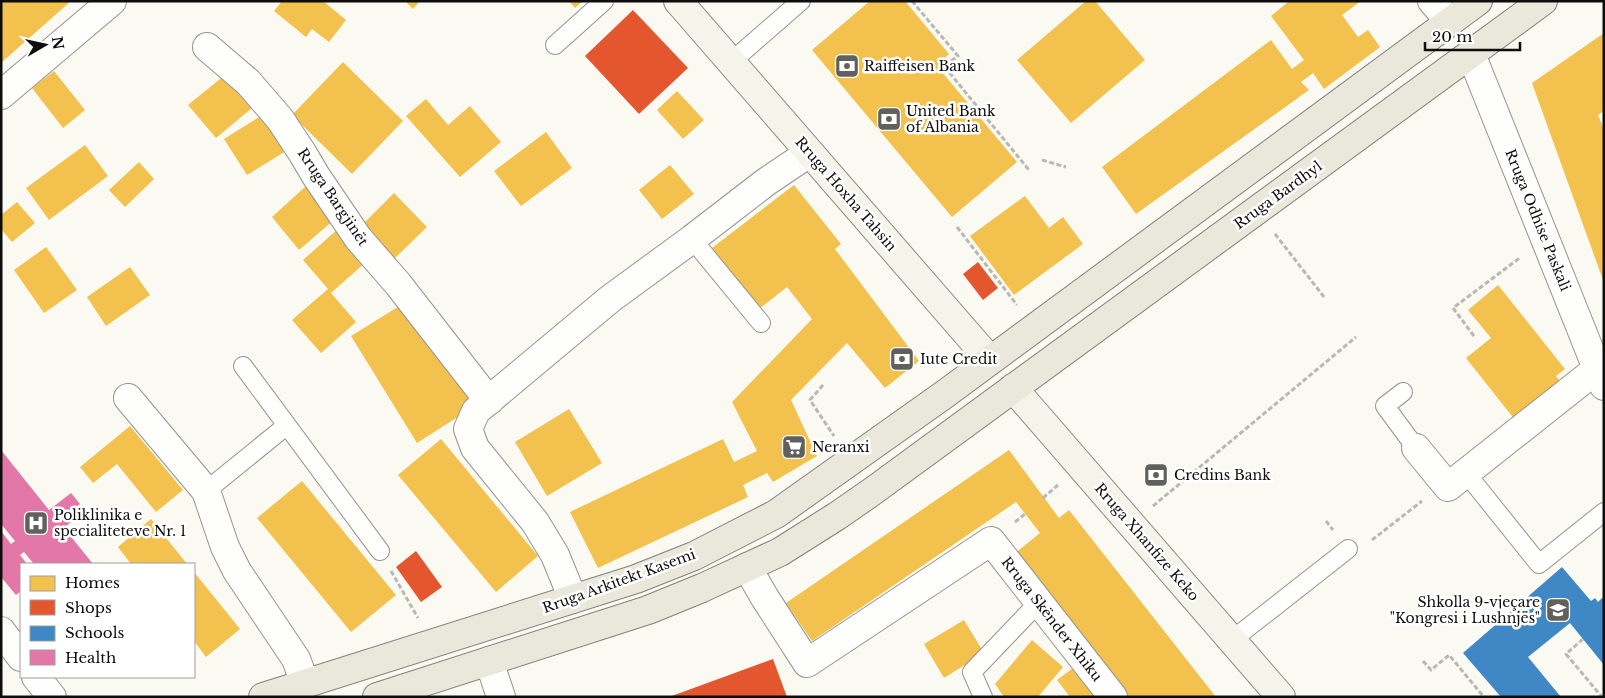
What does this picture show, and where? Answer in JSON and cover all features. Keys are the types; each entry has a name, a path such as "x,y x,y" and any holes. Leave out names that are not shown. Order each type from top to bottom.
{"main road":[{"name":"Rruga Hoxha Tahsin","path":"678,1 1013,388"},
{"path":"990,360 1478,1"},
{"name":"Rruga Bardhyl","path":"1013,388 1543,1"},
{"name":"Rruga Arkitekt Kasemi","path":"263,697 573,599 694,556 776,514 852,462 990,360"},
{"path":"377,697 648,610 780,552 838,516 1013,388"},
{"name":"Rruga Xhanfize Keko","path":"1013,388 1281,697"}],"street":[{"path":"1,95 112,1"},
{"path":"1432,1 1450,22"},
{"name":"Rruga Bargjinët","path":"207,47 248,82 280,119 358,238 398,284 489,400"},
{"name":"Rruga Odhise Paskali","path":"1472,54 1600,378"},
{"path":"573,599 555,555 536,522 474,448 468,429 476,411 610,299 766,182 809,153"},
{"path":"1416,448 1456,478 1600,378"},
{"path":"128,398 206,491 225,547 237,571 296,659 305,683"},
{"name":"Rruga Skënder Xhiku","path":"748,567 765,598 807,663 991,541 1113,697"},
{"path":"1,631 20,656"},
{"path":"489,661 502,697"},
{"path":"37,678 52,697"}],"lane":[{"path":"555,45 604,1"},
{"path":"731,62 801,1"},
{"path":"692,239 761,323"},
{"path":"243,366 380,551"},
{"path":"1403,392 1385,406 1416,448"},
{"path":"206,491 286,426"},
{"path":"1456,478 1539,564 1604,512"},
{"path":"1232,640 1348,549"},
{"path":"983,697 972,672 1039,602"}],"path":[{"path":"912,1 958,56 944,66 1029,170"},
{"path":"1042,160 1066,166"},
{"path":"957,227 1018,308"},
{"path":"1272,230 1324,297"},
{"path":"1474,336 1453,308 1545,239"},
{"path":"1131,524 1356,337"},
{"path":"823,385 810,400 852,462"},
{"path":"1348,549 1354,555 1456,478"},
{"path":"380,551 418,618"},
{"path":"1583,639 1566,654 1602,697"},
{"path":"1423,661 1431,670 1449,655 1484,697"}],"building: Homes":[{"path":"1,1 71,1 1,63"},
{"path":"282,1 323,1 346,20 329,42 312,29 306,37 274,11"},
{"path":"405,1 420,1 413,9"},
{"path":"569,1 583,1 575,8"},
{"path":"870,1 905,1 949,54 937,66 1017,162 952,217 812,50"},
{"path":"1086,1 1095,1 1145,60 1071,123 1017,60"},
{"path":"1288,1 1361,1 1342,15 1358,37 1368,30 1380,47 1324,89 1313,73 1301,82 1309,90 1136,214 1102,167 1271,40 1292,69 1304,60 1271,16"},
{"path":"1604,33 1604,111 1598,115 1604,129 1603,280 1532,83"},
{"path":"343,62 403,121 352,174 292,115"},
{"path":"54,71 85,110 63,128 32,88"},
{"path":"225,75 252,108 216,138 188,105"},
{"path":"677,91 704,120 683,139 657,110"},
{"path":"426,99 448,125 470,106 501,142 460,177 406,116"},
{"path":"264,114 286,151 247,175 224,139"},
{"path":"546,132 572,168 521,206 494,171"},
{"path":"85,145 108,176 49,220 26,188"},
{"path":"139,162 154,179 125,207 109,190"},
{"path":"670,165 694,194 662,219 639,190"},
{"path":"794,185 841,244 835,249 919,361 885,388 847,343 791,400 817,456 773,482 767,473 743,485 748,497 598,568 570,512 723,439 734,462 757,451 732,402 812,319 787,287 759,309 712,248"},
{"path":"306,186 335,219 299,250 272,217"},
{"path":"394,193 427,227 393,260 360,227"},
{"path":"1025,196 1049,228 1063,217 1083,244 1014,295 970,236"},
{"path":"17,202 35,223 12,242 1,229 1,215"},
{"path":"338,229 366,262 331,293 356,322 321,353 292,320 328,289 303,260"},
{"path":"46,247 77,290 44,313 14,270"},
{"path":"130,267 150,295 106,326 87,297"},
{"path":"1498,285 1565,369 1556,376 1566,388 1519,425 1466,358 1491,338 1468,310"},
{"path":"409,300 475,406 417,443 351,336"},
{"path":"569,409 602,463 547,496 515,442"},
{"path":"130,426 183,490 156,512 117,464 93,483 80,467"},
{"path":"441,439 538,556 496,592 398,475"},
{"path":"1009,450 1059,518 1069,510 1216,697 1125,697 1013,555 1040,533 1016,502 812,641 786,603"},
{"path":"302,481 396,595 351,632 257,518"},
{"path":"151,519 186,563 130,563 118,547"},
{"path":"195,573 240,629 206,657 195,642"},
{"path":"964,620 984,653 944,678 924,644"},
{"path":"1032,640 1063,667 1038,697 1004,697 995,684"},
{"path":"1073,668 1093,697 1070,697 1057,680"}],"building: Shops":[{"path":"633,10 688,68 639,114 585,56"},
{"path":"978,262 998,288 983,300 963,274"},
{"path":"416,551 442,587 421,602 396,567"},
{"path":"773,659 787,697 669,697"}],"building: Schools":[{"name":"Shkolla 9-vjeçare \"Kongresi i Lushnjës\"","path":"1562,567 1591,601 1595,598 1598,602 1602,598 1604,600 1604,665 1570,623 1528,657 1561,697 1501,697 1463,653"}],"building: Health":[{"name":"Poliklinika e specialiteteve Nr. 1","path":"1,450 49,510 71,493 80,504 66,516 71,522 64,528 92,563 33,563 24,552 20,555 26,563 20,563 20,592 16,595 1,577 1,531 11,544 15,541 1,524"}],"place":[{"name":"Raiffeisen Bank","path":"847,66"},
{"name":"United Bank of Albania","path":"889,119"},
{"name":"Iute Credit","path":"902,359"},
{"name":"Neranxi","path":"794,447"},
{"name":"Credins Bank","path":"1156,475"},
{"name":"Poliklinika e specialiteteve Nr. 1","path":"36,523"},
{"name":"Shkolla 9-vjeçare \"Kongresi i Lushnjës\"","path":"1558,610"}]}
